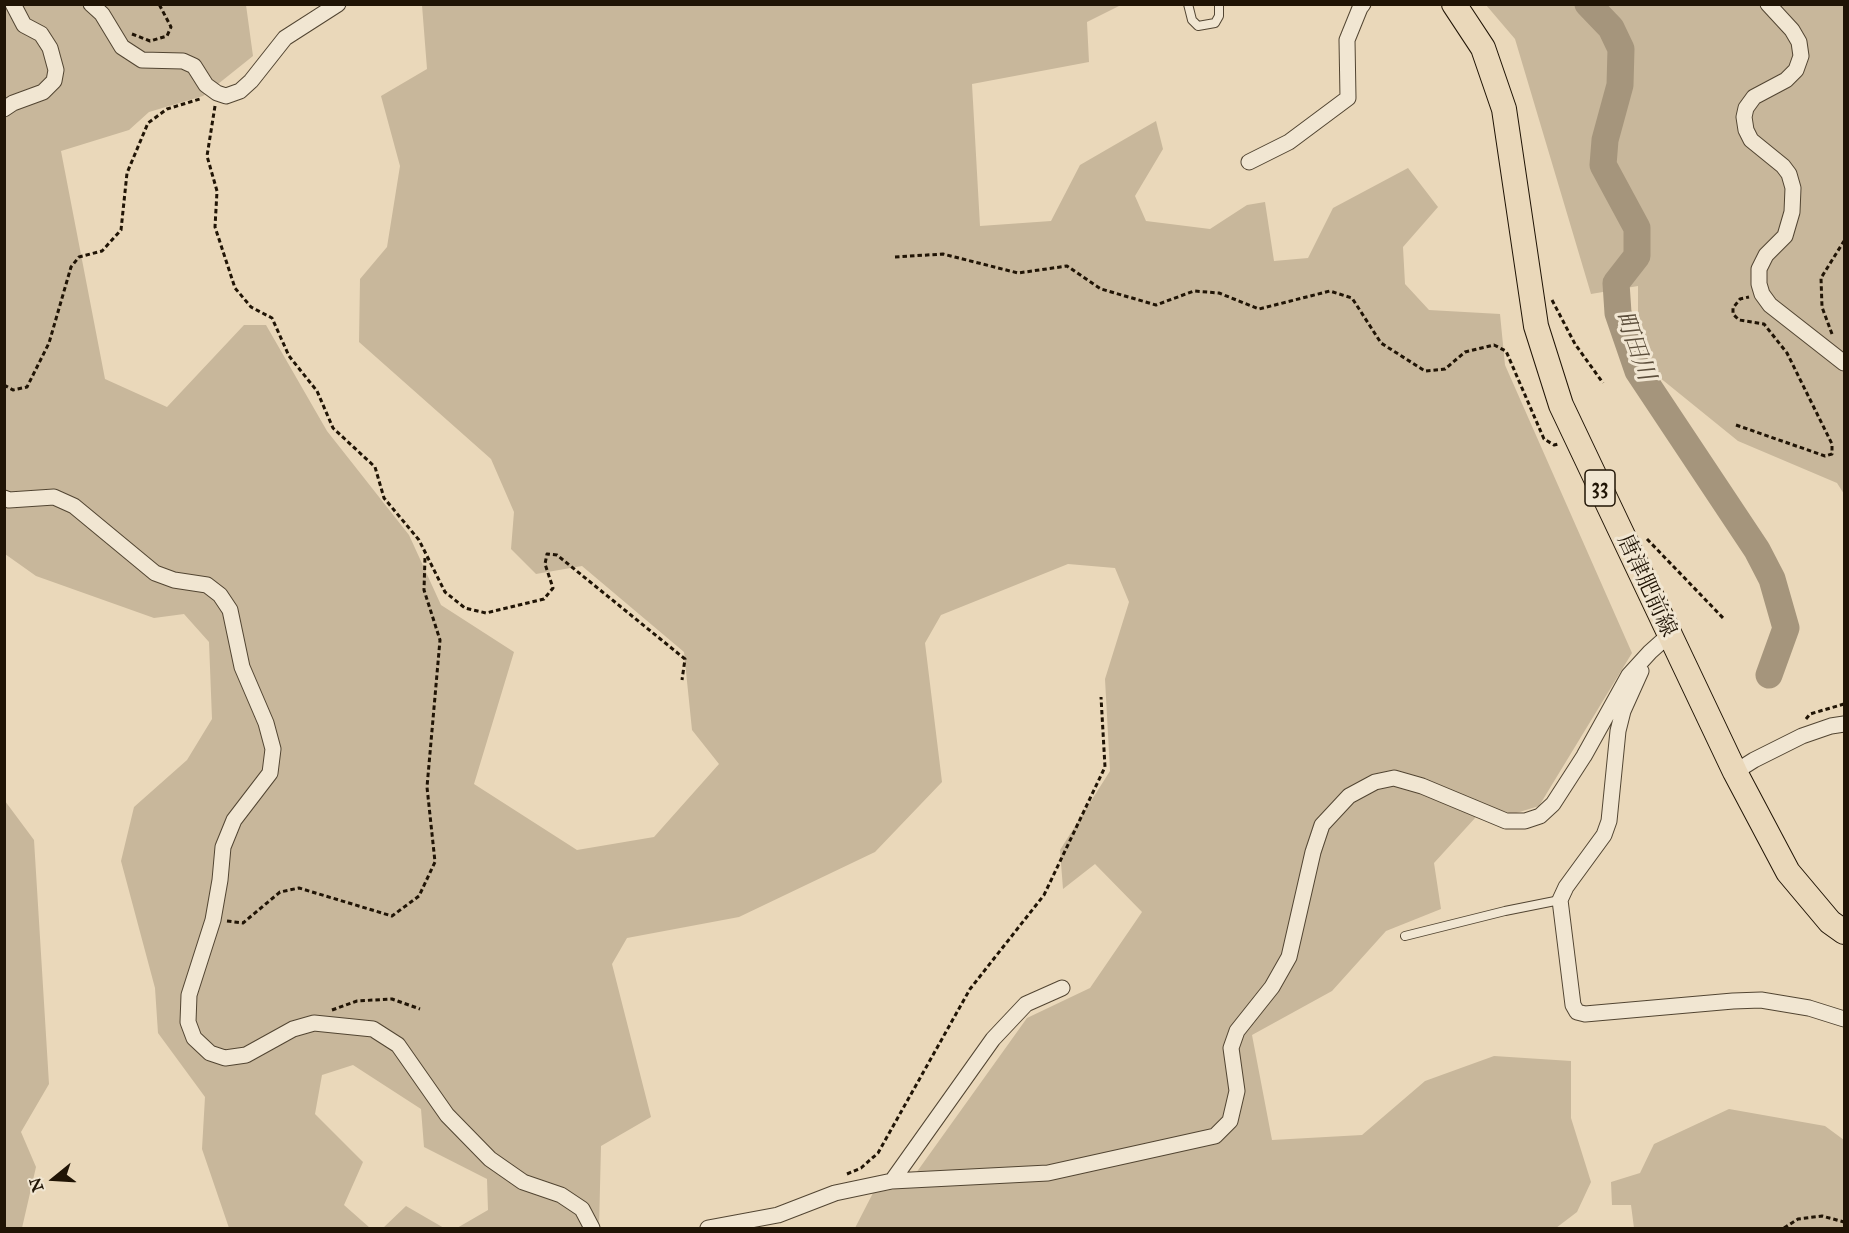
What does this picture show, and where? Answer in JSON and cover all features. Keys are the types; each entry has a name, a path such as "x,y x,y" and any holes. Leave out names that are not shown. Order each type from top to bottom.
{"main road":[{"name":"唐津肥前線","path":"1454,4 1483,48 1504,109 1536,326 1561,405 1735,772 1788,872 1830,922 1845,932"}],"street":[{"path":"4,109 13,103 43,92 54,81 56,70 50,48 40,34 24,25 13,4"},
{"path":"91,4 102,14 122,47 142,60 183,61 194,66 206,85 226,96 240,91 251,81 285,38 338,4"},
{"path":"1250,162 1289,142 1348,98 1347,40 1363,4"},
{"path":"1768,4 1792,30 1799,42 1801,56 1796,70 1786,80 1754,97 1743,117 1750,140 1783,166 1789,174 1793,188 1792,213 1785,236 1766,255 1759,269 1759,284 1762,294 1770,305 1843,362"},
{"path":"4,498 9,500 54,497 74,506 155,573 174,580 207,585 220,595 230,610 242,667 266,723 273,748 270,773 234,820 223,848 213,920 189,995 188,1022 194,1038 210,1053 225,1058 246,1055 294,1029 314,1023 374,1029 398,1045 447,1115 490,1159 524,1182 561,1195 582,1209 592,1228"},
{"path":"708,1228 778,1215 835,1193 892,1181 1048,1173 1215,1136 1230,1121 1237,1091 1231,1048 1237,1031 1272,987 1289,957 1313,852 1322,825 1349,796 1375,782 1394,778 1422,786 1506,821 1525,821 1540,816 1553,804 1584,756 1629,675 1669,635"},
{"path":"1650,652 1623,711 1618,731 1609,821 1604,835 1566,887 1560,900 1573,1005 1577,1012 1585,1014 1761,1000 1809,1008 1845,1019"},
{"path":"1735,772 1802,736 1830,726 1845,724"},
{"path":"892,1181 993,1039 1026,1004 1062,988"}],"lane":[{"path":"1188,4 1192,20 1198,26 1215,23 1219,16 1219,4"},
{"path":"1405,936 1560,900"}],"path":[{"path":"125,27 133,35 150,41 167,36 171,27 159,4"},
{"path":"4,385 13,390 27,387 49,343 71,267 79,257 102,251 121,230 127,173 148,123 167,109 217,93 207,156 217,191 214,227 236,288 251,307 272,318 289,356 317,391 333,428 375,467 384,498 419,540 445,592 465,608 486,613 544,599 553,588 545,564 547,554 557,555 685,659 682,680"},
{"path":"1843,362 1822,307 1821,278 1845,241"},
{"path":"895,257 943,254 1018,273 1067,266 1101,289 1156,305 1194,291 1219,292 1258,309 1330,291 1352,298 1381,343 1425,371 1445,369 1465,352 1494,345 1506,351 1544,439 1554,445 1577,440"},
{"path":"1530,285 1550,296 1575,344 1603,383"},
{"path":"1736,426 1825,456 1832,454 1832,444 1787,353 1764,324 1739,320 1733,314 1733,308 1740,299 1762,294"},
{"path":"1618,527 1640,532 1725,620"},
{"path":"213,920 243,923 280,892 299,888 392,916 419,896 435,862 427,786 440,640 424,590 425,556"},
{"path":"835,1193 832,1181 861,1168 878,1153 970,990 1044,895 1105,767 1101,697"},
{"path":"314,1023 325,1012 357,1001 392,999 420,1009"},
{"path":"1784,1228 1798,1219 1822,1216 1845,1222"}],"shaded area":[{"path":"5,5 246,5 253,56 203,96 149,112 129,130 61,151 105,379 167,407 244,325 266,325 327,431 409,535 441,605 514,652 474,784 577,850 654,837 719,764 692,730 684,652 582,566 536,574 511,549 514,512 491,459 359,342 360,279 387,247 400,166 381,96 427,69 422,5 1121,5 1087,22 1089,62 972,84 980,226 1051,221 1080,165 1156,121 1163,149 1135,196 1146,221 1210,229 1247,205 1265,202 1274,261 1308,258 1333,208 1408,168 1438,207 1403,247 1405,284 1429,310 1500,314 1505,365 1632,653 1539,806 1513,814 1486,806 1434,863 1441,909 1386,931 1332,991 1252,1035 1272,1140 1362,1135 1425,1081 1494,1056 1571,1061 1571,1118 1591,1182 1577,1212 1556,1228 855,1228 873,1193 906,1187 1027,1018 1090,988 1142,912 1095,864 1063,889 1060,850 1110,771 1105,679 1129,602 1115,568 1068,564 941,615 925,643 942,782 875,852 739,917 627,938 612,964 651,1117 601,1146 599,1228 457,1228 488,1210 487,1179 424,1147 421,1109 353,1065 322,1075 315,1114 363,1162 344,1205 370,1228 229,1228 202,1149 205,1097 158,1033 155,988 121,861 134,807 187,760 212,719 209,642 184,614 154,618 36,576 5,554"},
{"path":"1486,5 1844,5 1844,494 1837,483 1738,441 1638,360 1638,286 1591,294 1515,39"},
{"path":"5,801 34,840 49,1084 21,1132 36,1167 22,1228 4,1228"},
{"path":"1729,1109 1825,1126 1844,1140 1844,1228 1634,1228 1631,1205 1612,1205 1611,1182 1640,1173 1654,1144"},
{"path":"406,1206 444,1228 383,1228"}],"waterway":[{"name":"町田川","path":"1588,4 1611,28 1621,49 1620,85 1605,140 1603,165 1637,228 1637,256 1616,283 1618,313 1638,371 1757,550 1772,579 1786,628 1769,675"}]}
